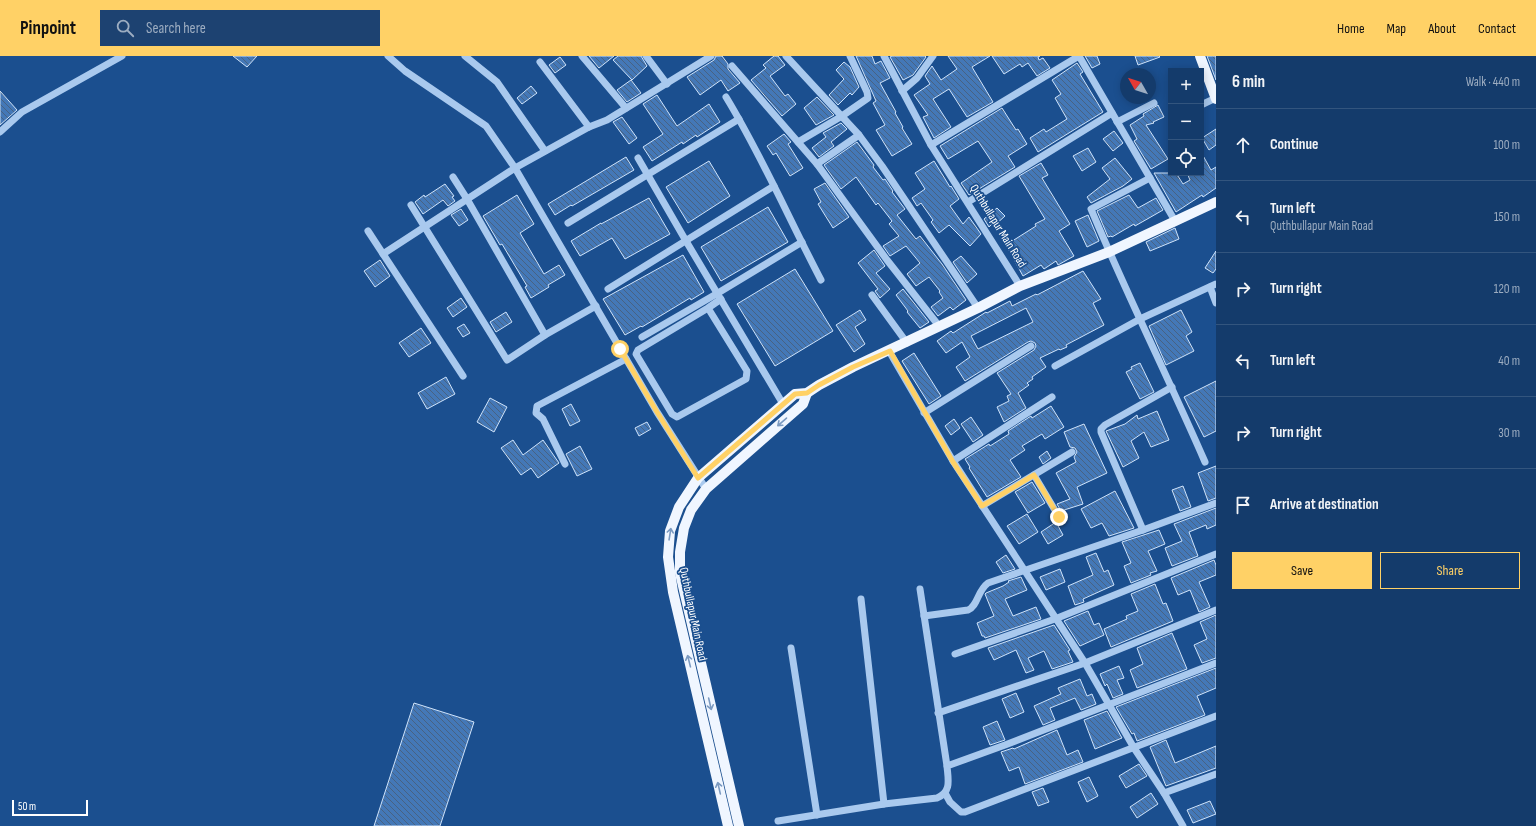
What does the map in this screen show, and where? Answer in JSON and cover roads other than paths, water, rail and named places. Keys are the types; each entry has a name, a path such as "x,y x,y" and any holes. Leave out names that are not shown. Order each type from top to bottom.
{"main road":[{"path":"1200,56 1216,97"},
{"path":"1020,286 1109,252 1216,202"},
{"name":"Quthbullapur Main Road","path":"728,826 672,592 668,557 670,531 679,507 698,478 795,394 807,393 853,367 907,343 1020,286"},
{"name":"Quthbullapur Main Road","path":"739,826 680,573 680,552 684,528 691,510 706,489 803,404 807,393"}],"street":[{"path":"0,132 22,112 122,56"},
{"path":"388,56 405,71 486,126 515,168 657,412 706,489"},
{"path":"465,56 497,82 545,151"},
{"path":"582,56 626,108"},
{"path":"646,56 667,84"},
{"path":"786,56 859,135 882,166 978,308"},
{"path":"798,142 866,100 868,95 850,56"},
{"name":"Quthbullapur Main Road","path":"884,56 931,145 1020,286"},
{"path":"902,91 918,78 933,56"},
{"path":"931,145 1079,56 1175,221"},
{"path":"383,254 515,168 589,127 607,120 667,84 708,57"},
{"path":"540,62 589,127"},
{"path":"732,66 817,164 887,260 939,326"},
{"path":"726,97 774,186 821,280"},
{"path":"1203,104 1216,97"},
{"path":"1117,122 1152,104"},
{"path":"968,202 1112,113"},
{"path":"568,223 739,119"},
{"path":"817,164 859,135"},
{"path":"638,158 783,404"},
{"path":"453,177 545,335"},
{"path":"1150,178 1091,209 1109,252 1205,462"},
{"path":"608,289 774,186"},
{"path":"411,205 507,360 545,335 596,306"},
{"path":"368,230 463,376"},
{"path":"642,337 720,296 802,242"},
{"path":"1055,366 1140,319 1213,285 1216,303"},
{"path":"872,295 907,343"},
{"path":"708,308 746,371 746,379 677,417 672,414 636,354 638,350 708,308 720,296"},
{"path":"924,413 1031,346"},
{"path":"890,351 953,462 1024,570 1054,619 1085,663 1134,748 1164,793 1183,826"},
{"path":"565,464 543,420 536,414 537,406 626,359"},
{"path":"1144,530 1101,429 1105,425 1172,387"},
{"path":"953,462 1052,397"},
{"path":"982,506 1072,452"},
{"path":"1034,475 1059,517"},
{"path":"924,616 971,609 977,600 980,591 988,583 1144,530 1216,503"},
{"path":"955,654 1054,619 1216,554"},
{"path":"778,821 884,804 937,798 945,793 948,788 947,766 920,588"},
{"path":"860,599 884,804"},
{"path":"938,713 1085,663 1216,610"},
{"path":"791,648 817,815"},
{"path":"947,766 1109,706 1216,664"},
{"path":"945,793 956,809 961,812 965,812 1216,716"},
{"path":"1164,793 1216,774"}]}
